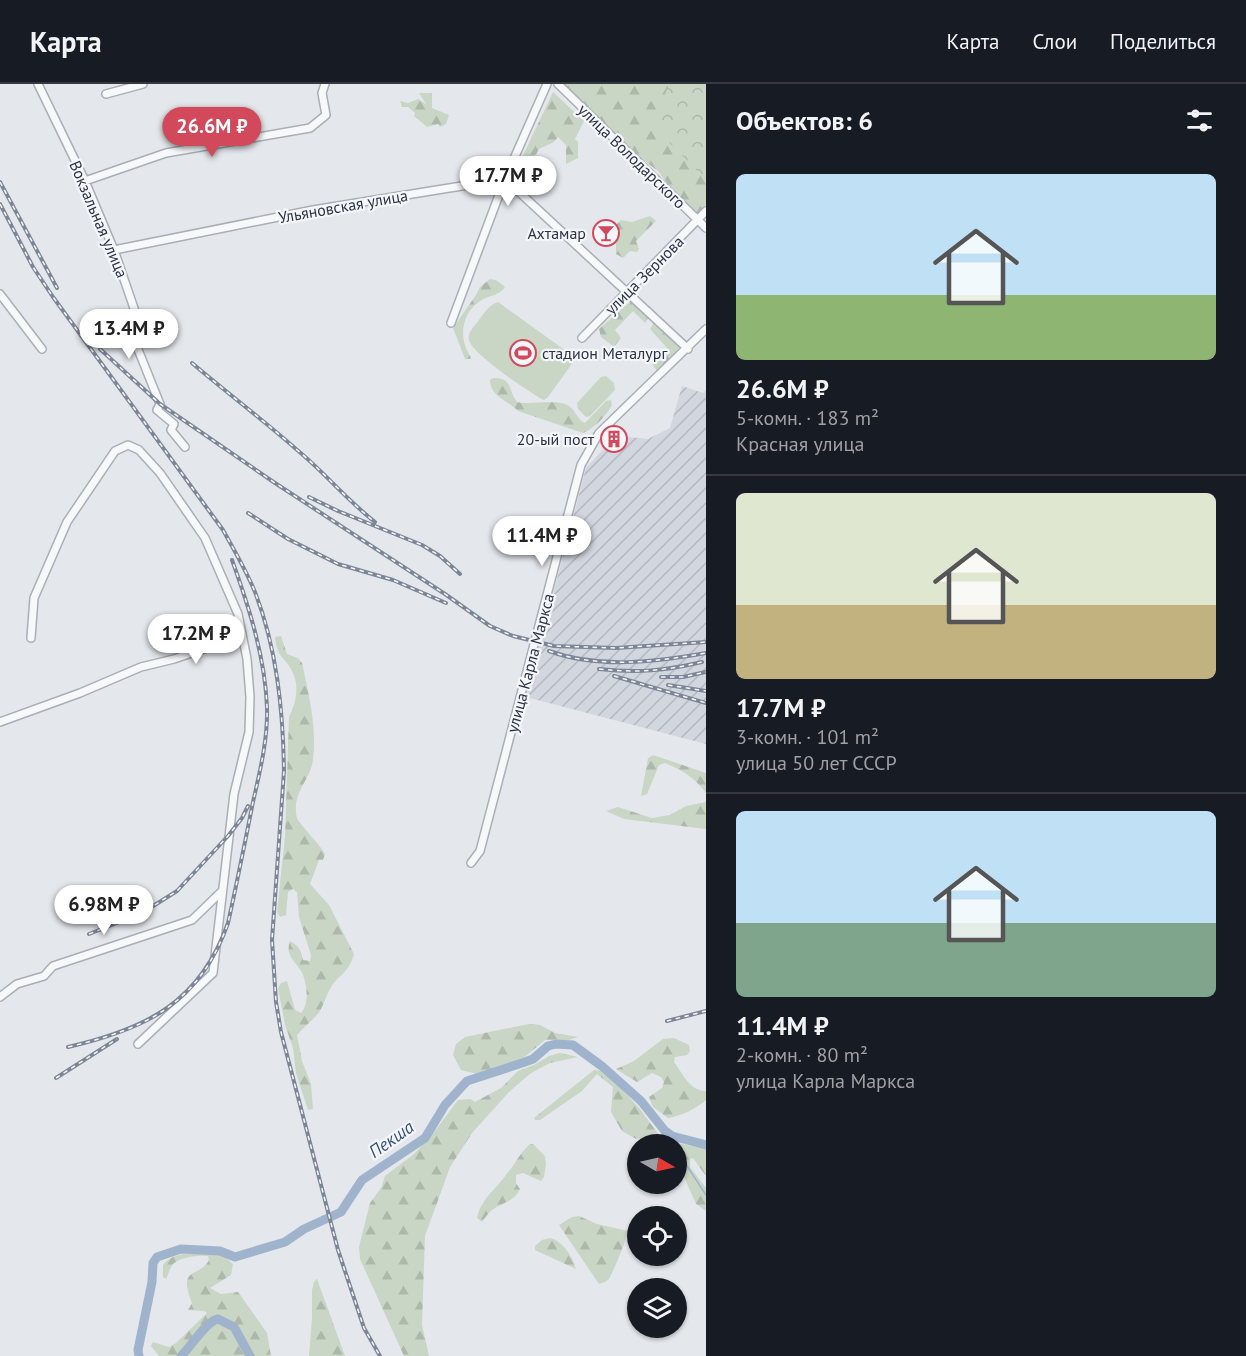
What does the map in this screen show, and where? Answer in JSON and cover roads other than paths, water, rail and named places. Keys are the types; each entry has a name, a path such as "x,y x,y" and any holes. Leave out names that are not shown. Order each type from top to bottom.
{"street":[{"name":"Вокзальная улица","path":"38,84 85,181 114,250 138,320 135,342 160,404 157,410 174,424 171,430 185,447"},
{"path":"106,94 143,84"},
{"path":"85,181 166,153 310,128 326,115 322,93 325,84"},
{"path":"451,323 505,179 547,84"},
{"name":"улица Володарского","path":"558,84 706,228"},
{"path":"505,179 688,349"},
{"name":"Ульяновская улица","path":"114,250 313,210 505,179"},
{"name":"улица Зернова","path":"582,338 706,211"},
{"path":"0,294 42,349"},
{"name":"улица Карла Маркса","path":"471,863 480,851 581,465 599,433 706,329"},
{"path":"31,638 34,598 67,522 115,451 128,445 139,450 160,473 205,538 238,614 249,682 249,732 234,794 213,973 138,1044"},
{"path":"0,722 80,693 141,667 198,651 241,633"},
{"path":"0,997 17,984 44,976 53,966 192,920 222,891"}],"waterway":[{"name":"Пекша","path":"139,1356 138,1350 152,1282 153,1263 157,1257 181,1249 220,1251 235,1257 285,1242 304,1229 341,1212 362,1180 425,1138 445,1105 467,1081 533,1059 548,1046 573,1045 603,1067 641,1101 665,1131 672,1136 706,1145"},
{"path":"687,1166 706,1195"},
{"name":"Пекша","path":"181,1356 204,1329 218,1319 234,1327 250,1356"}],"railway":[{"path":"0,182 57,288"},
{"path":"0,204 33,267 53,297 223,530 248,576 263,614 277,680 284,771 272,940 276,1002 281,1032 338,1250 364,1328 380,1356"},
{"path":"100,349 160,404 490,626 513,636 554,646 616,648 706,642"},
{"path":"192,363 306,458 375,522"},
{"path":"309,497 422,545 440,556 460,574"},
{"path":"248,513 288,539 338,564 393,580 446,603"},
{"path":"68,1047 122,1031 146,1021 167,1008 186,993 202,974 216,951 228,923 261,767 267,719 266,688 260,651 232,560"},
{"path":"549,651 568,657 607,662 647,661 706,653"},
{"path":"599,669 651,670 702,662"},
{"path":"661,677 683,677 706,672"},
{"path":"614,676 706,703"},
{"path":"668,685 706,691"},
{"path":"89,934 142,913 177,891 228,836 248,806"},
{"path":"667,1021 706,1011"},
{"path":"56,1078 117,1039"}],"place":[{"name":"Ахтамар","path":"606,233"},
{"name":"стадион Металург","path":"523,353"},
{"name":"20-ый пост","path":"614,439"}]}
